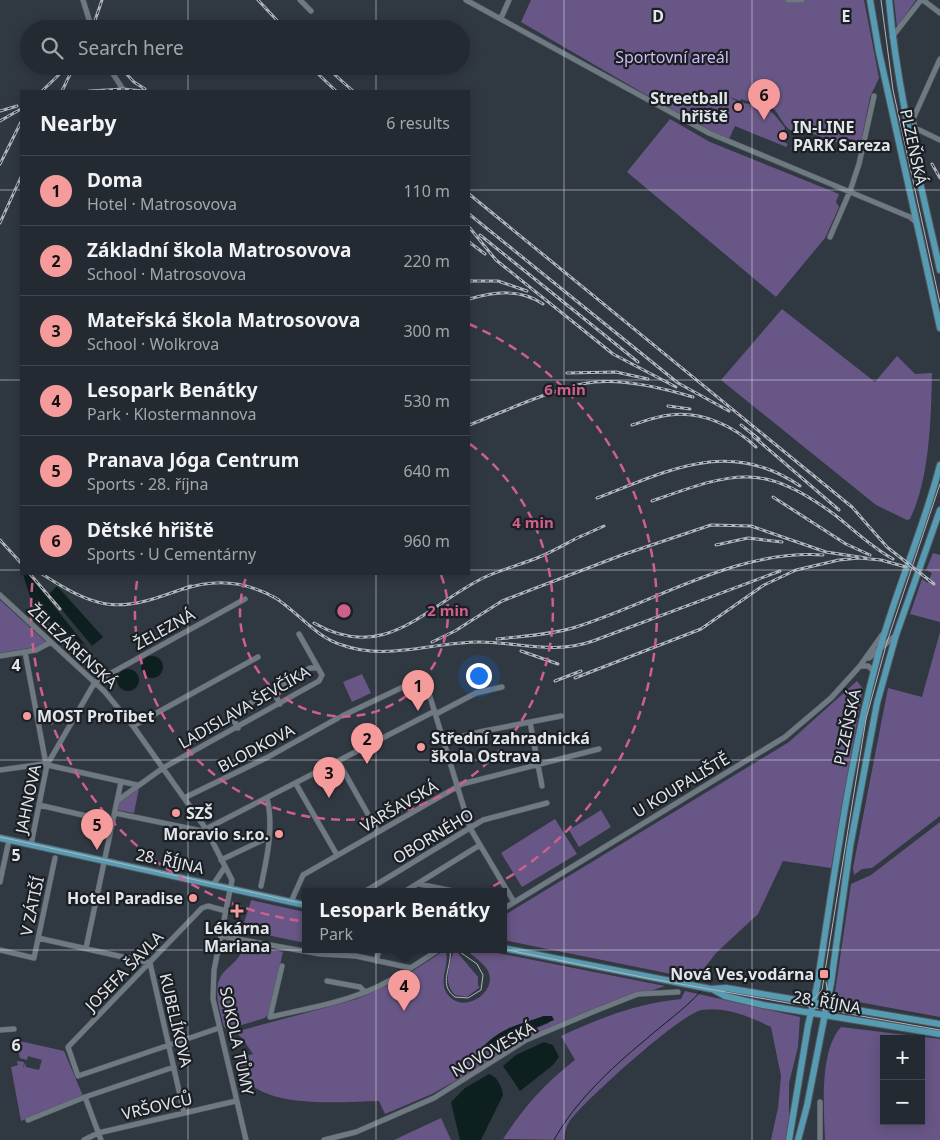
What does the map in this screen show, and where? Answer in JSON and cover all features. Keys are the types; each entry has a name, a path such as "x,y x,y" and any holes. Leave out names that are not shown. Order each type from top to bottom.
{"main road":[{"name":"PLZEŇSKÁ","path":"870,0 878,52 940,328"},
{"name":"PLZEŇSKÁ","path":"889,0 892,38 907,125 940,270"},
{"name":"PLZEŇSKÁ","path":"789,1140 857,742 880,648 929,509 940,465"},
{"name":"PLZEŇSKÁ","path":"798,1140 807,1106 823,1016 831,983 868,744 896,635 940,510"},
{"name":"28. ŘÍJNA","path":"0,838 302,904"},
{"name":"28. ŘÍJNA","path":"507,949 700,987 726,988 940,1024"},
{"name":"28. ŘÍJNA","path":"711,988 725,996 823,1016 940,1034"},
{"path":"820,1034 830,1021 838,1019"}],"street":[{"path":"83,0 89,20"},
{"path":"300,0 311,11"},
{"path":"466,0 709,133 912,218 916,222"},
{"path":"501,18 509,0"},
{"path":"788,0 802,0"},
{"path":"892,38 922,0 940,13"},
{"path":"940,59 913,119 915,128 940,140"},
{"path":"114,75 123,90"},
{"path":"830,237 850,192 859,164 874,96"},
{"name":"ŽELEZÁRENSKÁ","path":"0,595 95,682 132,726 206,829 232,882 231,889"},
{"name":"ŽELEZNÁ","path":"95,682 245,598"},
{"name":"U KOUPALIŠTĚ","path":"860,666 886,630"},
{"name":"LADISLAVA ŠEVČÍKA","path":"117,800 163,768 238,728 319,681 322,675 299,634"},
{"name":"U KOUPALIŠTĚ","path":"507,906 785,738 818,711 860,666 896,635"},
{"path":"0,656 39,649 51,642"},
{"path":"25,652 47,764"},
{"path":"132,726 258,657"},
{"path":"860,666 868,666 874,671"},
{"path":"238,728 232,715 310,668 318,668"},
{"name":"BLODKOVA","path":"184,798 254,764 340,717 424,677 435,712"},
{"name":"JAHNOVA","path":"31,845 47,764 95,682"},
{"path":"115,813 198,831 206,829 435,712 476,693 502,687"},
{"path":"272,691 280,704"},
{"path":"435,712 456,788 470,828 506,888"},
{"path":"443,741 561,716"},
{"path":"530,722 542,786"},
{"name":"VARŠAVSKÁ","path":"291,902 303,875 462,784 599,749"},
{"path":"338,761 378,832"},
{"path":"0,770 47,764 137,785"},
{"path":"86,948 121,782"},
{"path":"296,784 337,855"},
{"path":"261,886 269,837 270,809 267,798"},
{"name":"OBORNÉHO","path":"371,888 483,820 547,803"},
{"path":"39,805 113,822"},
{"path":"221,860 269,837"},
{"path":"0,882 9,840"},
{"path":"411,888 480,845"},
{"name":"V ZÁTIŠÍ","path":"0,950 34,958 55,858"},
{"path":"213,885 225,867"},
{"path":"418,884 438,888"},
{"name":"SOKOLA TŮMY","path":"231,889 212,987 219,1028 246,1140"},
{"path":"507,890 514,902"},
{"name":"JOSEFA ŠAVLA","path":"168,1045 78,1076 68,1047 202,908 208,906 226,911"},
{"path":"221,936 302,951"},
{"path":"38,938 150,963"},
{"path":"314,953 328,953"},
{"path":"340,953 411,968"},
{"path":"376,960 378,953"},
{"path":"282,966 270,1018 322,1006 365,992 411,968 434,953"},
{"name":"KUBELÍKOVA","path":"150,963 184,1113"},
{"path":"327,981 360,988 365,992"},
{"name":"NOVOVESKÁ","path":"324,1140 356,1132 434,1098 526,1040 595,1011 638,994 678,992"},
{"path":"168,1045 219,1028"},
{"path":"0,1030 14,1029"},
{"path":"28,1120 85,1097 174,1067"},
{"path":"85,1097 101,1140"},
{"name":"VRŠOVCŮ","path":"84,1140 98,1133 236,1101"},
{"path":"820,1102 820,1140"}],"green space":[{"name":"Sportovní areál","path":"531,0 864,0 879,78 870,97 861,142 849,139 841,144 794,127 792,131 771,107 741,99 740,101 730,97 741,103 763,106 770,111 785,128 779,140 788,144 786,147 735,126 729,139 710,132 521,22"},
{"path":"894,0 916,0 897,27"},
{"path":"670,119 710,142 839,194 836,202 839,207 825,238 776,297 627,172"},
{"path":"782,309 875,382 897,356 915,374 932,373 928,447 922,485 910,519 907,520 876,505 721,380"},
{"path":"933,553 940,555 940,622 910,614 922,579 928,583 932,573 926,570"},
{"path":"0,600 46,642 35,647 0,653"},
{"path":"940,632 940,816 872,868 862,869 854,875 853,868 888,688 922,697"},
{"path":"362,674 371,693 352,702 343,682"},
{"path":"857,681 863,689 831,868 783,861 758,914 716,953 696,979 507,941 507,914 789,742"},
{"path":"139,788 134,813 117,810 119,802"},
{"path":"601,810 611,827 579,847 569,830"},
{"path":"555,819 577,854 522,887 501,853"},
{"path":"940,822 940,1017 842,999 835,992 851,884 871,875"},
{"path":"251,900 302,911 302,942 244,930 244,922"},
{"path":"245,944 283,952 269,1013 265,1018 228,1029 224,1027 219,1006 218,984 224,972 239,957"},
{"path":"440,953 446,953 447,955 444,979 446,991 456,1001 464,1003 478,998 484,993 490,979 484,965 470,953 497,953 665,986 594,1010 527,1040 432,1094 385,1114 379,1101 311,1102 293,1100 261,1091 247,1081 237,1059 253,1054 242,1038 235,1032 357,999 399,980","holes":["544,1016 549,1023 509,1039 508,1028"]},
{"path":"453,953 458,953 478,977 478,986 480,987 467,997 455,995 451,990 448,980"},
{"path":"685,991 800,1017 798,1047 789,1083 789,1126 785,1140 771,1140 778,1108 781,1076 771,1027 738,1013 711,1009 702,1010 691,1015 654,1041 578,1112 568,1124 564,1140 503,1139 536,1096 553,1078 575,1060 561,1036 620,1012 650,1004 681,999"},
{"path":"841,1027 907,1035 880,1035 880,1125 925,1125 925,1037 940,1039 940,1140 825,1140 824,1081 829,1050 834,1037"},
{"path":"15,1040 64,1051 83,1096 21,1121 11,1067 18,1065 17,1061 24,1062 23,1069 25,1063 26,1067 39,1070 42,1060 28,1056 27,1060 20,1058"},
{"path":"441,1118 451,1140 394,1140"}],"shaded area":[{"path":"23,575 29,575 86,646 53,626 31,600"},
{"path":"57,586 103,637 92,646 49,594"},
{"path":"152,656 160,659 163,667 160,675 152,678 144,675 141,667 144,659"},
{"path":"128,669 136,672 139,680 136,688 128,691 120,688 117,680 120,672"},
{"path":"544,1016 552,1016 554,1020 516,1036 488,1051 484,1050 484,1046 490,1040 504,1031"},
{"path":"544,1042 553,1045 559,1057 553,1065 520,1091 503,1066 516,1055"},
{"path":"489,1074 499,1082 503,1095 481,1140 460,1140 451,1102 465,1088"}],"waterway":[{"path":"554,1140 562,1126 594,1087 651,1035 681,1011 701,991"}],"tram line":[{"path":"881,0 893,90 940,303"},
{"path":"795,1003 812,1001 822,990 866,719 887,642 940,484"},
{"path":"0,837 302,903"},
{"path":"507,950 647,978 940,1030"},
{"path":"450,953 447,986 455,997 468,998 481,990 483,975 477,964 461,953"},
{"path":"826,982 829,1000 844,1011"}],"railway":[{"path":"95,20 102,0"},
{"path":"258,0 277,20"},
{"path":"43,90 59,75"},
{"path":"62,90 70,75"},
{"path":"127,75 145,89"},
{"path":"319,75 335,90"},
{"path":"335,75 352,90"},
{"path":"106,90 133,90"},
{"path":"0,111 17,106"},
{"path":"0,121 20,110"},
{"path":"0,164 20,124"},
{"path":"932,164 940,178"},
{"path":"0,223 20,179"},
{"path":"470,195 852,507 887,547 934,584"},
{"path":"470,215 678,383 729,411"},
{"path":"470,228 496,260 613,354 676,387"},
{"path":"480,235 638,362"},
{"path":"470,243 485,254"},
{"path":"470,281 498,281 527,291"},
{"path":"470,299 497,293 507,293 525,295 543,304"},
{"path":"567,373 616,372 648,379"},
{"path":"470,425 549,393 595,382 632,383 693,397"},
{"path":"668,406 690,409"},
{"path":"632,425 665,416 694,415 728,427 756,447"},
{"path":"741,425 759,439"},
{"path":"753,436 839,510"},
{"path":"597,498 674,469 723,461 748,463 774,471 800,486"},
{"path":"652,501 680,491 726,479 746,477 766,479 809,497 893,559"},
{"path":"773,497 846,544 870,555"},
{"path":"432,642 455,631 502,601 622,555 711,525 751,526 826,552 866,558"},
{"path":"575,539 604,526"},
{"path":"314,623 339,634 362,637 383,634 403,627 423,616 483,578 543,556 581,536"},
{"path":"716,545 748,538 782,542"},
{"path":"0,540 20,562"},
{"path":"497,639 546,634 576,627 697,579 759,560 791,555 823,555"},
{"path":"575,678 701,629 764,585 796,570 839,560 859,558 881,560 906,567"},
{"path":"274,597 323,636 342,645 359,649 393,651 479,642 536,647 564,647 593,641 780,571"},
{"path":"31,575 60,609"},
{"path":"44,575 82,597 114,605 147,600 191,586"},
{"path":"184,589 209,584 233,584 256,589 279,600"},
{"path":"521,651 558,664"},
{"path":"555,681 581,671"}],"place":[{"name":"Streetball hřiště","path":"738,107"},
{"name":"Dětské hřiště","path":"764,120"},
{"name":"IN-LINE PARK Sareza","path":"783,136"},
{"name":"Doma","path":"418,711"},
{"name":"MOST ProTibet","path":"27,716"},
{"name":"Střední zahradnická škola Ostrava","path":"421,747"},
{"name":"Základní škola Matrosovova","path":"367,764"},
{"name":"Mateřská škola Matrosovova","path":"329,798"},
{"name":"SZŠ","path":"176,813"},
{"name":"Moravio s.r.o.","path":"279,834"},
{"name":"Pranava Jóga Centrum","path":"97,850"},
{"name":"Hotel Paradise","path":"193,898"},
{"name":"Lékárna Mariana","path":"237,911"},
{"name":"Nová Ves,vodárna","path":"824,974"},
{"name":"Lesopark Benátky","path":"404,1011"}]}
